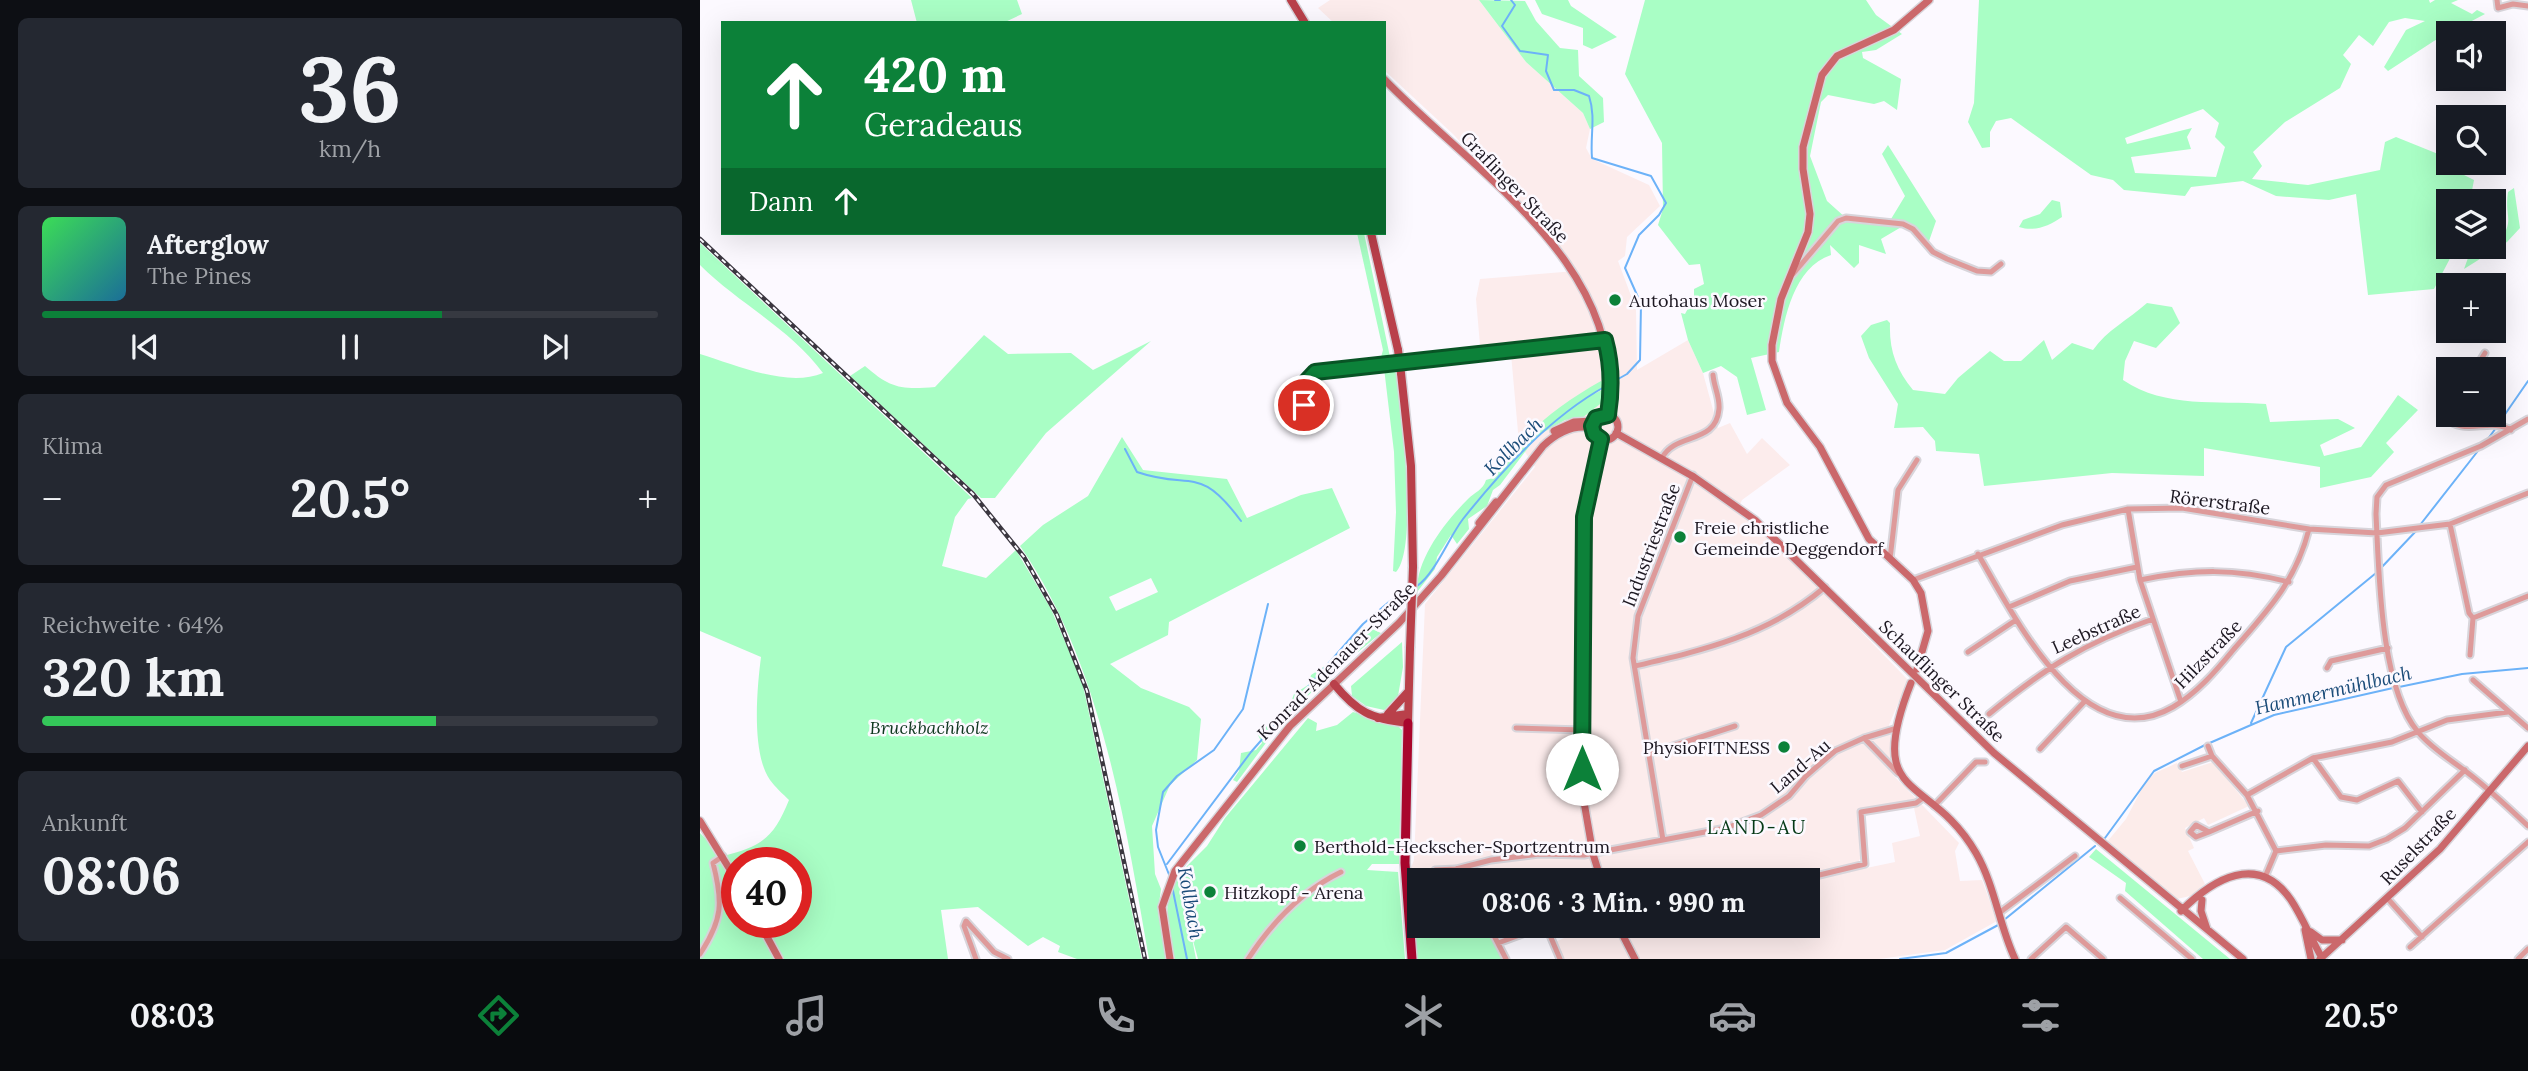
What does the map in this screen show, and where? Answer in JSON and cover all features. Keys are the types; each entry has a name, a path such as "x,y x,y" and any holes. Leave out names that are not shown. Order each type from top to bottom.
{"highway":[{"path":"1408,719 1405,876 1412,959"}],"main road":[{"path":"1291,0 1305,21"},
{"path":"1371,235 1398,350 1411,466 1413,567 1408,719"},
{"path":"1334,684 1357,710 1378,718 1408,719"},
{"path":"1378,718 1388,714 1408,692"},
{"path":"1388,714 1408,719"}],"street":[{"path":"1917,669 1928,622 1921,593 1913,580 1869,539 1820,447 1787,403 1777,380 1772,345 1781,299 1793,274 1809,222 1803,147 1822,75 1837,56 1894,30 1929,0"},
{"path":"2497,0 2498,8 2514,4 2528,6"},
{"name":"Graflinger Straße","path":"1386,81 1541,232 1584,293 1605,340 1611,378 1608,415"},
{"path":"1793,274 1838,221 1846,218 1903,224 1913,229 1933,252 1977,271 1992,272 2001,264"},
{"path":"1301,428 1305,413 1302,386 1315,372 1605,340"},
{"path":"2482,357 2485,353"},
{"path":"1662,458 1671,447 1707,433 1714,426 1719,397 1713,375"},
{"path":"1597,868 1584,802 1584,517 1601,439 1593,425 1599,415 1608,415 1616,421 1616,432 1610,439 1601,439"},
{"path":"2528,419 2481,446 2381,489 2377,497 2377,533 2388,648 2395,692 2403,712 2418,733 2490,791 2528,826"},
{"name":"Konrad-Adenauer-Straße","path":"1170,959 1163,897 1169,880 1257,764 1334,684 1399,623 1474,535 1542,442 1552,432 1574,422 1593,425"},
{"path":"2506,427 2511,430"},
{"name":"Schauflinger Straße","path":"1616,432 1693,475 1755,520 1825,587 1910,675 1994,754 2181,911 2243,959"},
{"path":"1890,559 1898,490 1917,460"},
{"name":"Industriestraße","path":"1663,840 1635,666 1636,621 1693,475"},
{"name":"Rörerstraße","path":"1913,580 2087,517 2128,509 2207,510 2309,530 2377,533 2450,524 2528,494"},
{"path":"2128,509 2140,580 2181,702"},
{"path":"2450,524 2469,613 2473,618 2470,655"},
{"name":"Hilzstraße","path":"1979,554 2016,620 2050,665 2085,701 2128,718 2157,714 2181,702 2220,666 2289,582 2300,560 2309,530"},
{"path":"2009,607 2070,581 2137,567"},
{"path":"2140,580 2199,570 2255,573 2289,582"},
{"path":"1635,666 1742,638 1800,606 1825,587"},
{"path":"2473,618 2528,596"},
{"name":"Leebstraße","path":"2050,665 2105,636 2153,619"},
{"path":"1968,652 2016,620"},
{"path":"2328,668 2332,661 2388,648"},
{"path":"1989,714 2050,665"},
{"path":"2473,680 2528,728"},
{"path":"1902,777 1893,750 1894,729 1911,683"},
{"path":"2040,749 2085,701"},
{"path":"2494,711 2497,702"},
{"path":"2247,795 2313,758 2392,742 2447,720 2494,711 2508,712"},
{"path":"1648,754 1735,726"},
{"path":"1516,728 1582,730"},
{"name":"Land-Au","path":"1459,868 1491,860 1539,854 1593,854 1726,828 1761,815 1789,796 1806,776 1835,751 1894,729"},
{"path":"1864,738 1964,835 1976,853 2015,959"},
{"path":"2208,746 2212,756 2258,811 2276,851 2265,877"},
{"name":"Ruselstraße","path":"2321,958 2440,849 2528,746"},
{"path":"2182,766 2212,756"},
{"path":"2313,758 2341,797 2357,800 2398,781 2422,812"},
{"path":"1934,806 1976,762 1985,762"},
{"path":"2276,851 2314,845 2369,846 2405,828 2465,770"},
{"path":"1820,875 1865,864 1861,812 1916,803 1923,798"},
{"path":"2209,832 2258,811"},
{"path":"700,821 721,853"},
{"path":"2410,947 2528,842"},
{"path":"2001,918 2075,856"},
{"path":"721,857 713,863 721,891"},
{"path":"1248,959 1266,933 1298,900 1317,884 1341,872"},
{"path":"2181,911 2207,889 2236,875 2265,877 2279,885 2289,897 2321,958"},
{"path":"2189,917 2207,889"},
{"path":"2119,898 2192,959"},
{"path":"2388,899 2422,937"},
{"path":"2202,900 2201,911 2209,932"},
{"path":"700,954 718,918 721,901"},
{"path":"976,959 964,926 966,921 971,923 994,952 1008,959"},
{"path":"2304,925 2322,940 2343,940"},
{"path":"2304,925 2311,959"},
{"path":"2031,959 2066,927 2103,959"},
{"path":"768,938 779,959"},
{"path":"1495,938 1506,959"},
{"path":"1498,943 1512,938"},
{"path":"1550,938 1560,959"},
{"path":"1624,938 1635,959"},
{"path":"2518,959 2528,949"}],"shaded area":[{"path":"1330,0 1479,0 1526,62 1583,113 1590,129 1586,148 1592,159 1649,185 1660,206 1627,237 1625,256 1618,261 1636,309 1637,370 1688,340 1703,373 1718,428 1730,423 1747,454 1762,438 1790,465 1742,500 1737,511 1786,554 1908,680 1889,725 1893,775 1959,843 1955,851 1960,881 1982,880 1997,921 1945,950 1879,959 1562,959 1555,942 1564,938 1820,938 1820,868 1411,868 1414,860 1425,604 1535,467 1519,443 1510,343 1480,345 1476,299 1480,279 1575,271 1454,135 1386,72 1386,21 1332,21 1318,8","holes":["1920,805 1914,808 1920,836 1892,843 1895,862 1852,871 1860,859 1858,812"]},
{"path":"2213,762 2249,806 2208,825 2204,818 2185,828 2194,848 2188,851 2205,884 2190,896 2177,899 2107,842 2126,819 2146,781 2155,773 2177,763 2182,772"}],"green space":[{"path":"911,0 1017,0 1022,14 1007,21 916,21"},
{"path":"1479,0 1525,1 1536,21 1560,48 1578,50 1579,76 1603,98 1604,122 1590,129 1583,113 1526,62"},
{"path":"1535,0 1568,0 1571,6 1617,37 1592,49 1583,45 1583,28 1542,14"},
{"path":"1645,0 1866,0 1876,15 1902,34 1876,50 1862,52 1863,58 1901,79 1897,110 1884,101 1874,104 1828,95 1821,102 1810,156 1827,201 1846,218 1888,224 1905,196 1882,154 1888,145 1936,221 1928,244 1903,226 1881,239 1886,254 1859,245 1859,263 1854,268 1830,245 1831,255 1808,270 1793,295 1779,352 1751,358 1766,410 1747,415 1737,377 1721,366 1703,373 1688,340 1681,313 1685,314 1694,297 1694,289 1704,284 1700,264 1689,265 1658,225 1663,209 1662,143 1625,74"},
{"path":"1979,0 2429,0 2430,3 2435,0 2458,0 2451,3 2472,14 2477,10 2485,14 2472,21 2436,21 2436,40 2388,71 2384,67 2406,30 2425,21 2405,18 2389,22 2373,46 2359,35 2343,55 2351,64 2340,88 2285,122 2253,152 2262,166 2252,179 2308,185 2380,170 2385,142 2396,137 2436,153 2436,175 2464,175 2474,180 2472,189 2436,189 2436,259 2450,259 2442,273 2436,273 2434,289 2368,295 2356,194 2329,200 2276,196 2243,181 2191,187 2185,196 2124,190 2113,180 2091,175 2011,118 1996,121 1990,132 1990,147 1982,148 1968,122 1974,103","holes":["2203,109 2219,123 2215,137 2225,147 2216,177 2135,173 2131,157 2191,149 2187,137 2192,128 2127,144 2125,138"]},
{"path":"2514,188 2520,228 2506,243 2508,223 2508,192"},
{"path":"2052,200 2060,202 2062,217 2042,227 2019,227 2023,220 2040,214"},
{"path":"1357,235 1364,235 1390,357 1380,361 1383,350"},
{"name":"Bruckbachholz","path":"700,243 972,498 968,499 955,517 942,566 986,578 1016,550 1051,609 1082,681 1142,959 1077,959 1058,952 1060,946 1043,937 1028,946 978,907 941,910 948,959 700,959 700,833 721,854 721,938 812,938 812,847 752,847 772,832 789,800 770,780 760,754 757,720 761,657 700,631 700,354 745,369 778,376 809,377 823,373 780,329 700,265"},
{"path":"2468,259 2480,259 2464,269"},
{"path":"2147,303 2172,307 2180,323 2156,348 2134,341 2125,361 2123,380 2139,389 2174,399 2266,404 2270,422 2338,419 2355,428 2320,445 2324,456 2361,447 2398,395 2418,410 2386,443 2394,452 2371,477 2320,488 2320,467 2204,448 2204,476 2112,473 1984,486 1979,454 1936,451 1935,441 1923,427 1894,428 1898,404 1869,358 1861,336 1871,325 1887,320 1890,323 1895,359 1913,390 1945,394 1958,378 1990,351 2004,361 2021,361 2044,340 2052,360 2072,343 2093,350 2111,331"},
{"path":"984,335 1008,354 1071,353 1093,370 1151,341 1046,433 995,498 981,498 850,376 865,366 897,386 935,387"},
{"path":"1395,367 1404,441 1407,506 1403,558 1396,572 1393,571 1396,512 1394,452 1384,368"},
{"path":"1601,381 1605,385 1594,394 1606,388 1604,401 1582,418 1565,420 1537,436 1500,485 1493,490 1487,506 1468,519 1469,529 1457,544 1451,535 1437,557 1435,569 1417,592 1421,567 1427,554 1441,530 1459,508 1481,489 1486,480 1493,478 1527,435 1570,400"},
{"path":"1122,437 1143,470 1227,479 1247,518 1301,495 1332,488 1350,528 1169,622 1168,635 1110,664 1141,688 1189,707 1201,719 1197,760 1170,785 1152,826 1155,874 1161,889 1158,911 1166,959 1149,959 1119,799 1090,692 1071,640 1048,592 1020,546 1043,525 1088,496","holes":["1151,578 1158,592 1116,611 1109,597"]},
{"path":"1366,627 1356,641 1359,644 1372,629 1381,633 1358,652 1352,648 1283,720 1237,782 1233,780 1239,771 1241,753 1256,750 1262,743 1257,733 1291,702 1294,694 1308,685 1311,675 1328,664"},
{"path":"1402,642 1403,667 1397,702 1384,710 1366,706 1352,696 1351,686"},
{"name":"Berthold-Heckscher-Sportzentrum","path":"1353,712 1396,724 1402,730 1399,864 1372,864 1367,870 1398,872 1405,959 1198,959 1191,933 1196,959 1175,959 1168,928 1167,907 1177,877 1184,898 1179,874 1207,846 1225,818 1308,718 1317,723 1316,731 1337,725"},
{"path":"2096,849 2230,959 2203,959 2125,891 2126,883 2089,857"},
{"path":"1414,938 1492,938 1503,959 1416,959"}],"waterway":[{"name":"Kollbach","path":"1495,0 1500,0"},
{"name":"Kollbach","path":"1511,0 1515,5 1502,26 1520,51 1548,55 1546,71 1554,90 1574,90 1589,96 1592,111 1592,158 1651,176 1666,203 1659,215 1639,235 1625,268 1641,304 1640,360 1627,374 1611,383"},
{"path":"2506,413 2528,381"},
{"name":"Kollbach","path":"1417,586 1430,573 1463,519 1528,446 1566,413 1606,386"},
{"path":"2487,440 2496,428"},
{"path":"2420,525 2481,447"},
{"path":"1125,449 1137,472 1204,485 1226,503 1241,521"},
{"path":"2380,569 2417,530"},
{"path":"2251,723 2286,647 2376,573"},
{"name":"Kollbach","path":"1167,864 1251,752 1363,624 1390,601 1409,590"},
{"path":"1170,877 1158,847 1156,830 1163,792 1177,776 1214,750 1243,709 1268,604"},
{"name":"Hammermühlbach","path":"2399,687 2462,674 2528,668"},
{"name":"Hammermühlbach","path":"2105,838 2154,771 2274,715 2393,688"},
{"name":"Hammermühlbach","path":"2004,920 2095,846"},
{"name":"Kollbach","path":"1172,886 1187,959"},
{"name":"Hammermühlbach","path":"1900,959 1946,953 2000,924"}],"railway":[{"path":"700,239 973,494 1024,557 1057,615 1087,691 1145,959"}],"place":[{"name":"Autohaus Moser","path":"1615,300"},
{"name":"Freie christliche Gemeinde Deggendorf","path":"1680,537"},
{"name":"PhysioFITNESS","path":"1784,747"},
{"name":"Berthold-Heckscher-Sportzentrum","path":"1300,846"},
{"name":"Hitzkopf - Arena","path":"1210,892"}],"district":[{"name":"LAND-AU","path":"1757,827"}],"route":[{"path":"1304,405 1302,386 1308,376 1315,372 1499,354 1605,340 1611,374 1608,415 1599,415 1593,421 1592,430 1601,439 1584,517 1582,769"}]}
